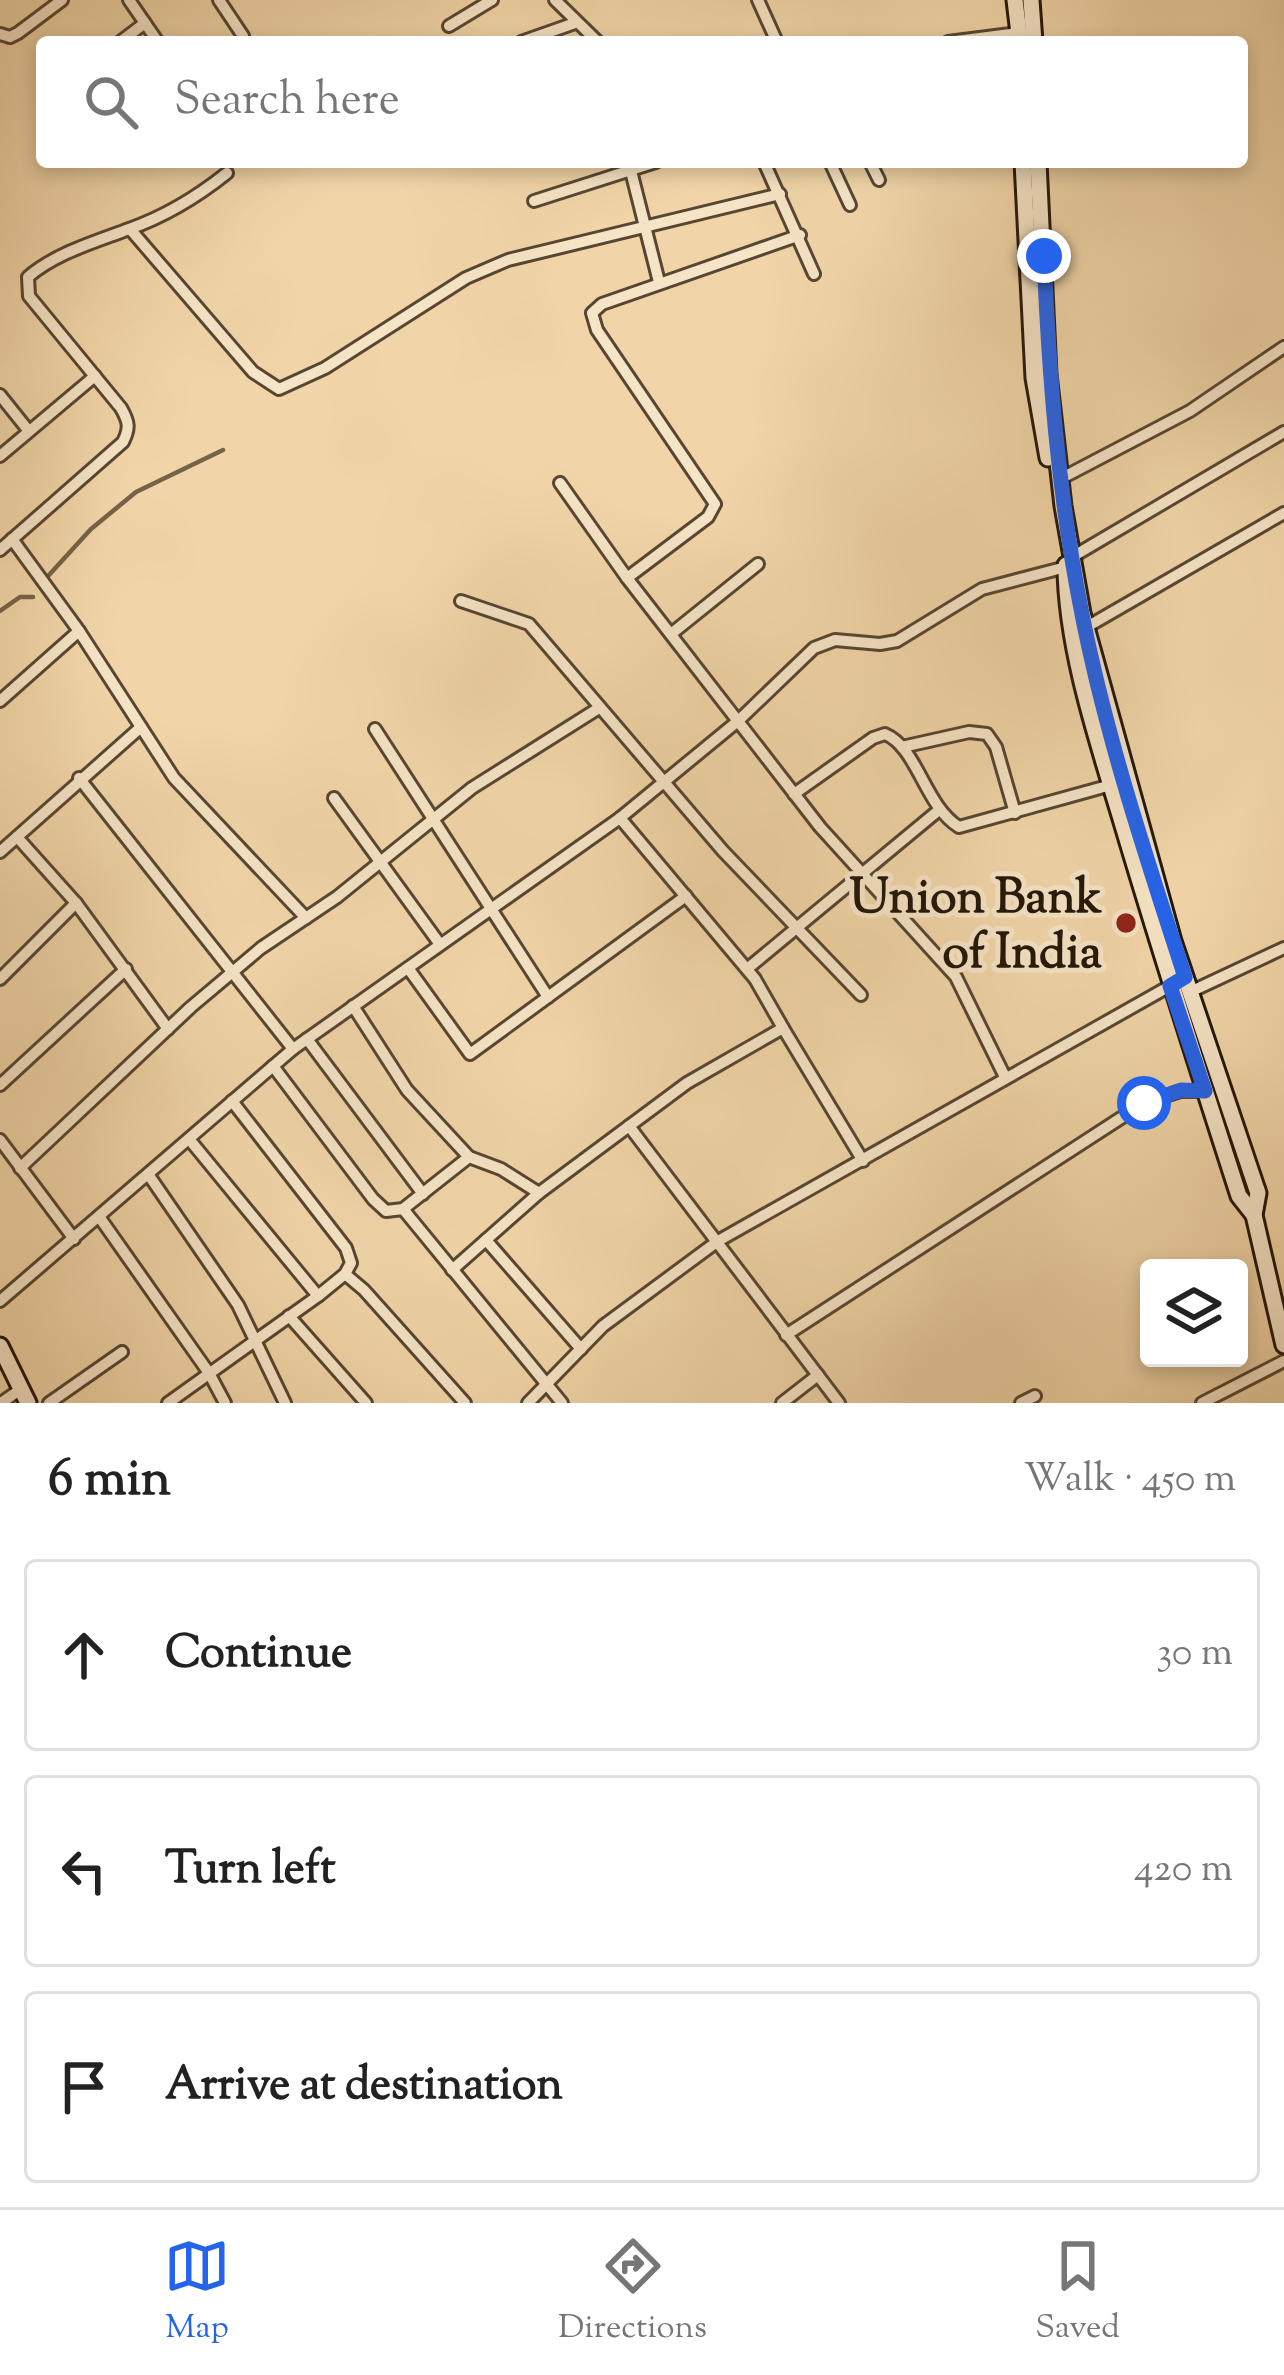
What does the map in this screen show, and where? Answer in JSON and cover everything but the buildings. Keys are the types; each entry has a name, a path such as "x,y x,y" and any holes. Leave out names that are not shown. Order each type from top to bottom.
{"main road":[{"path":"1015,0 1023,36"},
{"path":"1025,36 1031,0"},
{"path":"1023,168 1034,378 1069,562 1182,985 1205,1091 1239,1196 1254,1215"},
{"path":"1038,168 1048,374 1069,562 1064,598 1111,785 1258,1193 1254,1215 1284,1345"},
{"path":"0,1346 25,1396"}],"street":[{"path":"0,34 10,37 62,0"},
{"path":"129,0 154,36"},
{"path":"219,0 243,36"},
{"path":"449,26 491,0"},
{"path":"555,0 591,36"},
{"path":"758,0 774,36"},
{"path":"128,36 145,23"},
{"path":"538,36 575,23"},
{"path":"534,200 639,168"},
{"path":"767,168 814,274"},
{"path":"833,168 850,205"},
{"path":"873,168 879,180"},
{"path":"631,171 659,283"},
{"path":"0,550 123,442 129,421 29,296 28,277 98,239 196,197 227,173"},
{"path":"130,229 253,372 279,389 325,368 466,278 508,260 780,194"},
{"path":"627,578 708,517 715,504 592,313 602,304 800,236"},
{"path":"1060,479 1190,411 1284,347"},
{"path":"0,456 94,376"},
{"path":"0,395 28,430"},
{"path":"0,1301 293,1049 620,818 738,721 814,648 835,640 897,641 982,589 1069,562 1284,432"},
{"path":"560,483 794,794 956,977 1005,1078"},
{"path":"1085,628 1284,513"},
{"path":"12,539 79,631 174,778 305,918"},
{"path":"670,634 758,564"},
{"path":"461,601 529,624 663,782 861,995"},
{"path":"0,701 79,631"},
{"path":"20,1168 231,973 379,864 472,788 599,708"},
{"path":"0,852 141,727"},
{"path":"375,729 548,997"},
{"path":"902,747 969,732 987,734 996,747 1015,813"},
{"path":"794,794 879,734 893,737 902,747 951,823 966,827 1111,785"},
{"path":"79,778 293,1049"},
{"path":"334,797 440,944"},
{"path":"747,969 939,810"},
{"path":"620,818 747,969 863,1161"},
{"path":"17,837 76,903 168,1029"},
{"path":"408,968 470,1054 686,896"},
{"path":"0,979 76,903"},
{"path":"527,1403 639,1296 718,1240 1005,1078 1182,985 1284,948"},
{"path":"0,1085 126,969"},
{"path":"353,1006 407,1090 470,1157 501,1169 539,1193"},
{"path":"452,1270 539,1193 687,1082 783,1028"},
{"path":"307,1039 423,1194"},
{"path":"273,1066 373,1199 390,1213 403,1209 470,1157"},
{"path":"786,1335 1144,1103 1181,1090 1205,1091"},
{"path":"168,1403 318,1296 351,1263 346,1248 232,1102"},
{"path":"629,1126 839,1403"},
{"path":"189,1138 318,1296"},
{"path":"0,1140 74,1239"},
{"path":"148,1174 238,1305 285,1403"},
{"path":"403,1209 562,1403"},
{"path":"100,1218 209,1373 224,1403"},
{"path":"486,1240 581,1349"},
{"path":"345,1274 466,1403"},
{"path":"289,1316 366,1403"},
{"path":"49,1403 122,1352"},
{"path":"1202,1403 1284,1361"},
{"path":"782,1403 818,1376"},
{"path":"1,1403 25,1396"},
{"path":"1021,1403 1035,1396"}],"waterway":[{"path":"49,575 91,529 136,492 223,450"},
{"path":"0,611 20,597 33,597"}],"place":[{"name":"Union Bank of India","path":"1126,923"}],"route":[{"path":"1044,256 1055,442 1082,613 1185,977 1170,986 1205,1091 1181,1090 1144,1103"}]}
